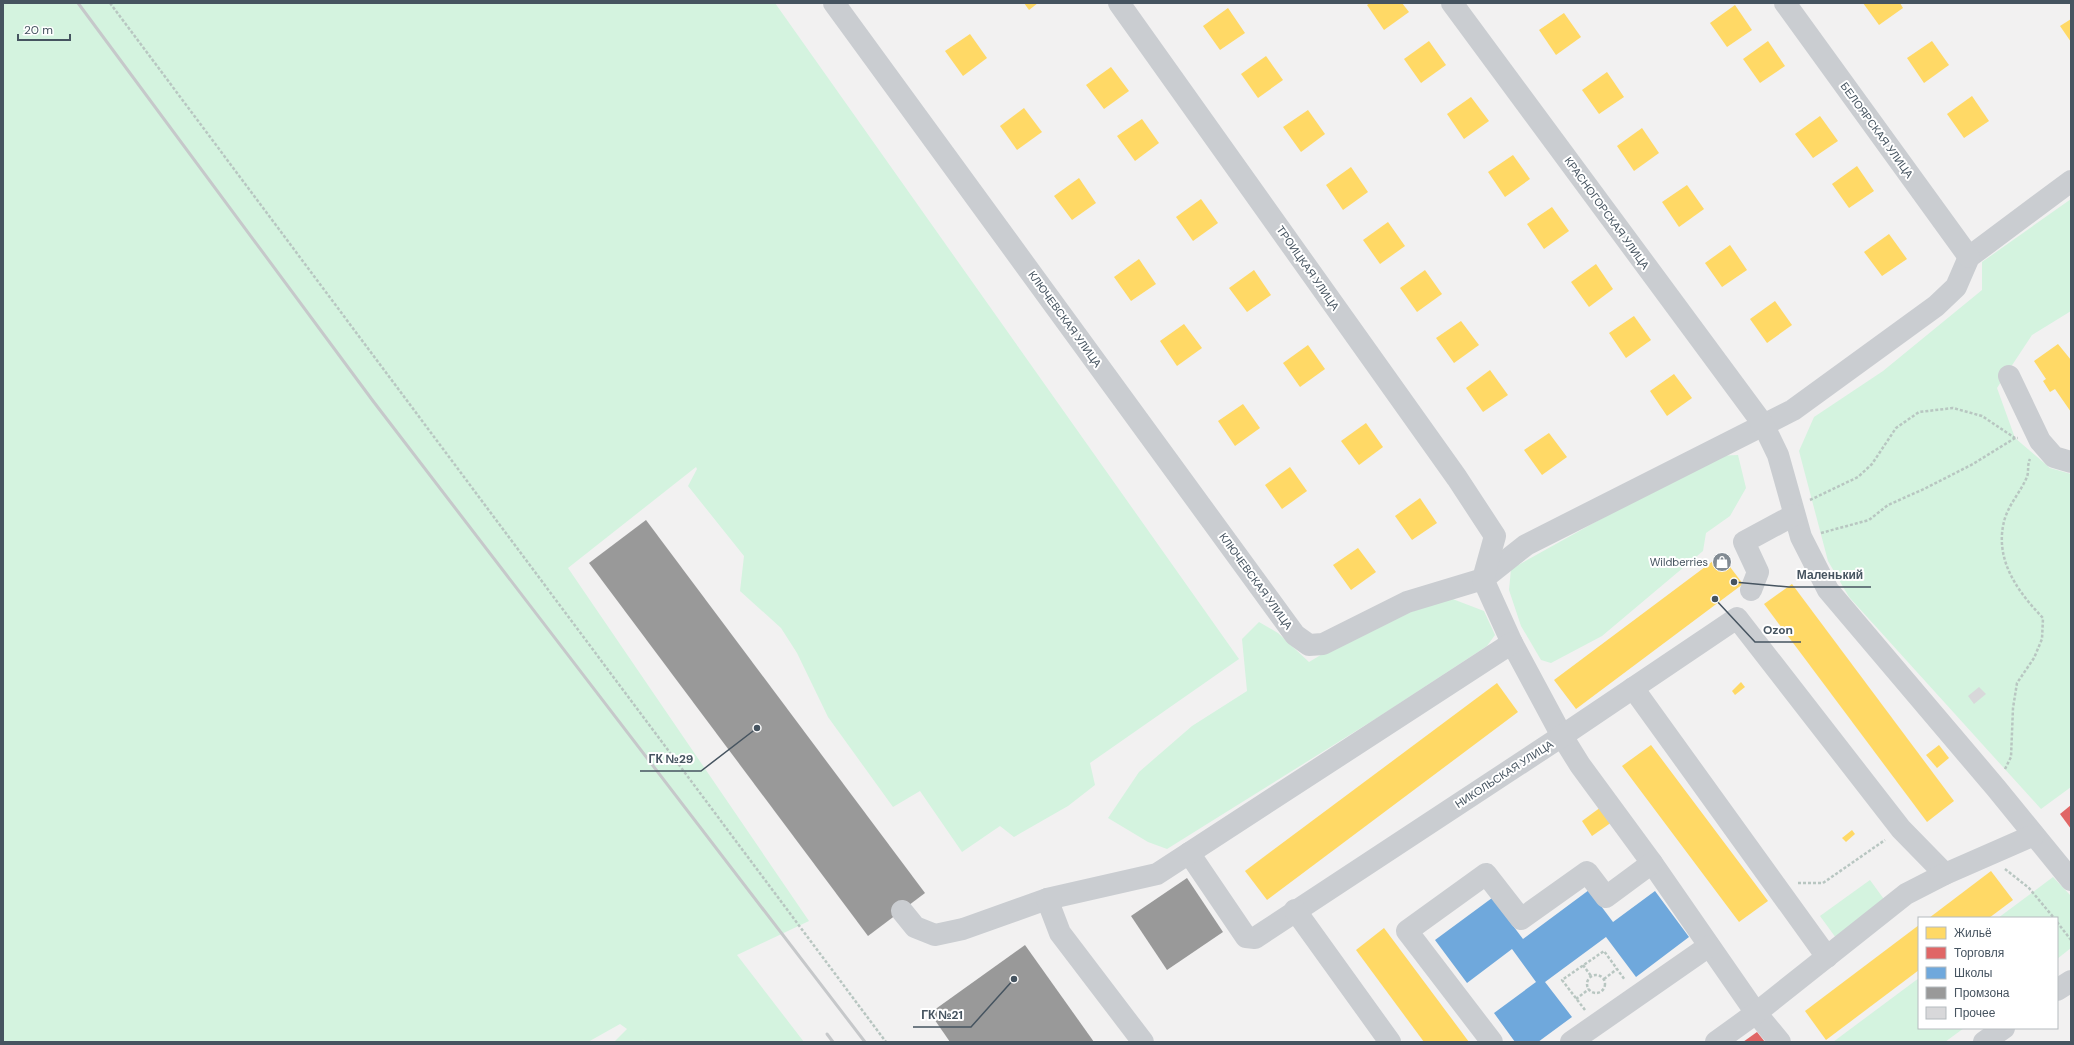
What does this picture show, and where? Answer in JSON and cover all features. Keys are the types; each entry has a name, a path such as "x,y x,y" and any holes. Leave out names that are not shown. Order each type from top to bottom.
{"street":[{"name":"КЛЮЧЕВСКАЯ УЛИЦА","path":"834,3 1295,635 1309,645 1323,644 1407,602 1483,579"},
{"name":"ТРОИЦКАЯ УЛИЦА","path":"1119,3 1457,478 1494,536 1483,579"},
{"name":"КРАСНОГОРСКАЯ УЛИЦА","path":"1452,3 1763,424 1778,454 1795,517 1828,590 1996,788 2071,880"},
{"name":"БЕЛОЯРСКАЯ УЛИЦА","path":"1785,3 1969,257"},
{"path":"1780,1042 1756,1013 1652,863 1580,765 1562,736 1512,643 1483,579 1526,545 1793,410 1936,306 1956,287 1969,257 2071,181"},
{"path":"2008,376 2040,441 2054,457 2071,462"},
{"path":"1751,590 1758,572 1744,542 1795,517"},
{"name":"НИКОЛЬСКАЯ УЛИЦА","path":"1189,854 1246,937 1255,938 1295,910 1562,736 1737,618 1901,829"},
{"path":"902,911 914,927 935,935 964,929 1046,899 1157,874 1512,643"},
{"path":"1633,688 1827,957"},
{"path":"1901,829 1945,874"},
{"path":"1716,1042 1756,1013 1906,894 1986,855 2034,835"},
{"path":"1492,1042 1407,931 1486,874 1521,919 1588,872 1606,897 1652,863"},
{"path":"1046,899 1060,933 1143,1042"},
{"path":"1295,910 1390,1042"},
{"path":"1571,1042 1709,946"},
{"path":"2058,989 2071,981"},
{"path":"1984,1042 2003,1029"}],"path":[{"path":"110,3 886,1042"},
{"path":"1996,788 2011,757 2013,708 2017,683 2034,658 2042,639 2043,618 2022,597 2006,568 2002,544 2005,518 2027,476 2028,463 2040,441 2015,438 1982,416 1953,408 1919,412 1896,428 1872,464 1858,478 1823,495 1795,517 1824,533 1869,520 1888,505 1924,489 1973,464 2015,438"},
{"path":"1773,882 1823,883 1901,829"},
{"path":"1986,855 2029,888 2052,917"},
{"path":"2058,923 2071,940"},
{"path":"1595,1025 1562,980 1583,965 1604,951 1637,996"},
{"path":"1583,965 1591,976"},
{"path":"1604,979 1617,969"},
{"path":"1599,975 1604,979 1605,984 1600,992 1594,993 1589,990 1587,984 1591,976 1599,975"},
{"path":"1576,999 1589,990"}],"green space":[{"path":"3,3 775,3 1239,659 1090,763 1095,785 1068,806 1014,837 1000,826 962,852 920,791 893,807 828,717 797,653 781,628 740,591 744,556 688,486 697,469 696,467 568,568 809,921 737,955 804,1042 647,1042 642,1039 646,1042 614,1042 627,1029 620,1024 588,1042 3,1042"},
{"path":"2071,199 2071,311 2032,335 1997,388 2015,438 2050,468 2071,474 2071,787 2041,809 1849,597 1828,561 1799,451 1814,417 1883,371 1982,290 1982,262"},
{"path":"1738,455 1746,488 1730,516 1706,533 1703,551 1602,636 1551,663 1541,660 1521,626 1509,590 1511,569 1714,456"},
{"path":"1450,598 1484,611 1495,635 1487,646 1380,716 1167,849 1148,842 1108,818 1139,772 1192,726 1247,691 1242,639 1259,622 1278,633 1309,662 1366,628"},
{"path":"2053,877 2071,896 2071,948 2058,958 2058,917 1999,917"},
{"path":"1870,880 1886,902 1836,938 1820,916"},
{"path":"1918,979 1918,1029 1963,1029 1945,1042 1833,1042"}],"building: Жильё":[{"path":"1024,3 1038,3 1029,10"},
{"path":"1370,3 1402,3 1409,12 1384,30 1367,5"},
{"path":"1863,3 1900,3 1903,8 1879,25"},
{"path":"1735,5 1752,30 1727,47 1710,23"},
{"path":"1228,8 1245,33 1220,50 1203,26"},
{"path":"1564,13 1581,37 1556,55 1539,30"},
{"path":"2071,19 2071,42 2060,26"},
{"path":"970,34 987,58 963,76 945,51"},
{"path":"1429,41 1446,65 1421,83 1404,59"},
{"path":"1768,41 1785,66 1760,83 1743,59"},
{"path":"1932,41 1949,65 1924,83 1907,58"},
{"path":"1266,56 1283,80 1258,98 1241,74"},
{"path":"1111,67 1129,91 1104,109 1086,85"},
{"path":"1607,72 1624,97 1599,114 1582,90"},
{"path":"1972,96 1989,121 1964,138 1947,114"},
{"path":"1471,97 1489,121 1464,139 1447,114"},
{"path":"1024,108 1042,132 1017,150 1000,126"},
{"path":"1308,110 1325,134 1301,152 1283,127"},
{"path":"1820,116 1838,141 1813,158 1795,134"},
{"path":"1142,119 1159,143 1135,161 1117,136"},
{"path":"1642,128 1659,153 1634,171 1617,146"},
{"path":"1513,155 1530,179 1505,197 1488,172"},
{"path":"1857,166 1874,191 1849,208 1832,184"},
{"path":"1351,167 1368,192 1343,210 1326,185"},
{"path":"1079,178 1096,203 1072,220 1054,196"},
{"path":"1687,185 1704,209 1679,227 1662,202"},
{"path":"1201,199 1218,223 1193,241 1176,217"},
{"path":"1552,207 1569,231 1544,249 1527,224"},
{"path":"1388,222 1405,246 1380,264 1363,240"},
{"path":"1889,234 1907,259 1882,276 1864,252"},
{"path":"1730,245 1747,270 1722,287 1705,263"},
{"path":"1139,259 1156,284 1131,301 1114,277"},
{"path":"1596,264 1613,289 1589,307 1571,282"},
{"path":"1254,270 1271,295 1247,312 1229,288"},
{"path":"1425,270 1442,294 1417,312 1400,288"},
{"path":"1775,301 1792,325 1767,343 1750,319"},
{"path":"1634,316 1651,340 1626,358 1609,333"},
{"path":"1461,321 1479,345 1454,363 1436,338"},
{"path":"1184,324 1202,348 1177,366 1160,341"},
{"path":"2058,344 2071,360 2071,412 2055,389 2050,392 2043,381 2046,379 2034,361"},
{"path":"1308,345 1325,369 1300,387 1283,363"},
{"path":"1490,370 1508,395 1483,412 1466,388"},
{"path":"1674,374 1692,398 1667,416 1650,391"},
{"path":"1243,404 1260,428 1235,446 1218,421"},
{"path":"1366,423 1383,447 1359,465 1341,441"},
{"path":"1549,433 1567,457 1542,475 1524,450"},
{"path":"1290,467 1307,491 1282,509 1265,485"},
{"path":"1420,498 1437,523 1412,540 1395,516"},
{"path":"1358,548 1376,572 1351,590 1333,565"},
{"path":"1721,555 1743,584 1576,709 1554,680"},
{"path":"1792,584 1954,801 1927,822 1764,604"},
{"path":"1741,682 1745,687 1735,695 1732,691"},
{"path":"1497,683 1518,712 1267,900 1245,871"},
{"path":"1651,745 1768,901 1739,922 1622,766"},
{"path":"1939,745 1949,758 1937,768 1926,755"},
{"path":"1601,807 1612,822 1592,836 1582,821"},
{"path":"1852,830 1855,834 1846,842 1842,838"},
{"path":"1991,871 2013,900 1990,917 1930,917"},
{"path":"1918,926 1918,971 1826,1040 1805,1011"},
{"path":"1384,928 1469,1042 1424,1042 1356,950"}],"building: Торговля":[{"path":"2071,805 2071,829 2060,814"},
{"path":"1757,1032 1765,1042 1743,1042"}],"building: Школы":[{"path":"1589,890 1613,922 1655,891 1689,937 1636,977 1606,937 1545,982 1572,1017 1538,1042 1515,1042 1494,1013 1536,982 1512,949 1467,983 1435,940 1492,898 1523,939"}],"building: Промзона":[{"path":"646,520 925,893 868,936 589,563"},
{"path":"1187,878 1223,932 1167,970 1131,916"},
{"path":"1025,945 1094,1042 950,1042 930,1013"}],"building: Прочее":[{"path":"1979,687 1986,694 1974,704 1968,696"}],"railway":[{"path":"78,3 373,401 865,1042"},
{"path":"827,1034 833,1042"}],"place":[{"name":"Wildberries","path":"1722,562"},
{"name":"Маленький","path":"1734,582"},
{"name":"Ozon","path":"1715,599"},
{"name":"ГК №29","path":"757,728"},
{"name":"ГК №21","path":"1014,979"}]}
